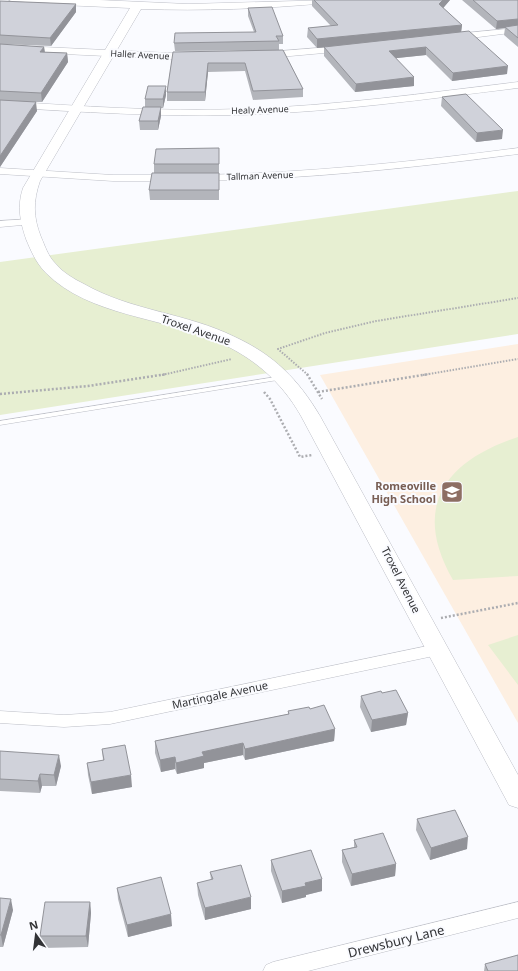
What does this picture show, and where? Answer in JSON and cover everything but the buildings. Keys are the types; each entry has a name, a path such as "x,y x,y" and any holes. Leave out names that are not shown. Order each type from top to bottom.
{"street":[{"path":"15,0 226,7 326,0"},
{"name":"Troxel Avenue","path":"138,3 38,174 26,198 26,212 38,248 43,258 52,269 75,286 103,299 217,335 249,352 285,378 296,391 329,452 383,545 437,650 518,798"},
{"path":"450,38 518,30"},
{"name":"Haller Avenue","path":"0,48 200,57"},
{"path":"258,56 350,48"},
{"name":"Healy Avenue","path":"0,104 76,109 175,112 271,110 364,103 518,85"},
{"name":"Tallman Avenue","path":"190,178 279,176 356,170 518,151"},
{"path":"0,171 113,178 176,178"},
{"path":"0,224 29,222"},
{"name":"Martingale Avenue","path":"0,717 64,721 110,718 437,650"},
{"name":"Drewsbury Lane","path":"273,971 518,910"}],"lane":[{"path":"0,423 285,378"}],"path":[{"path":"318,392 518,359"},
{"path":"423,622 518,603"}],"shaded area":[{"name":"Romeoville High School","path":"518,344 518,723 320,375"}],"green space":[{"path":"518,191 518,334 0,415 0,262"},
{"path":"518,437 518,576 453,580 441,554 435,530 436,509 442,490 454,474 471,459 493,447"},
{"path":"518,635 518,685 488,645"}],"place":[{"name":"Romeoville High School","path":"452,492"}]}
